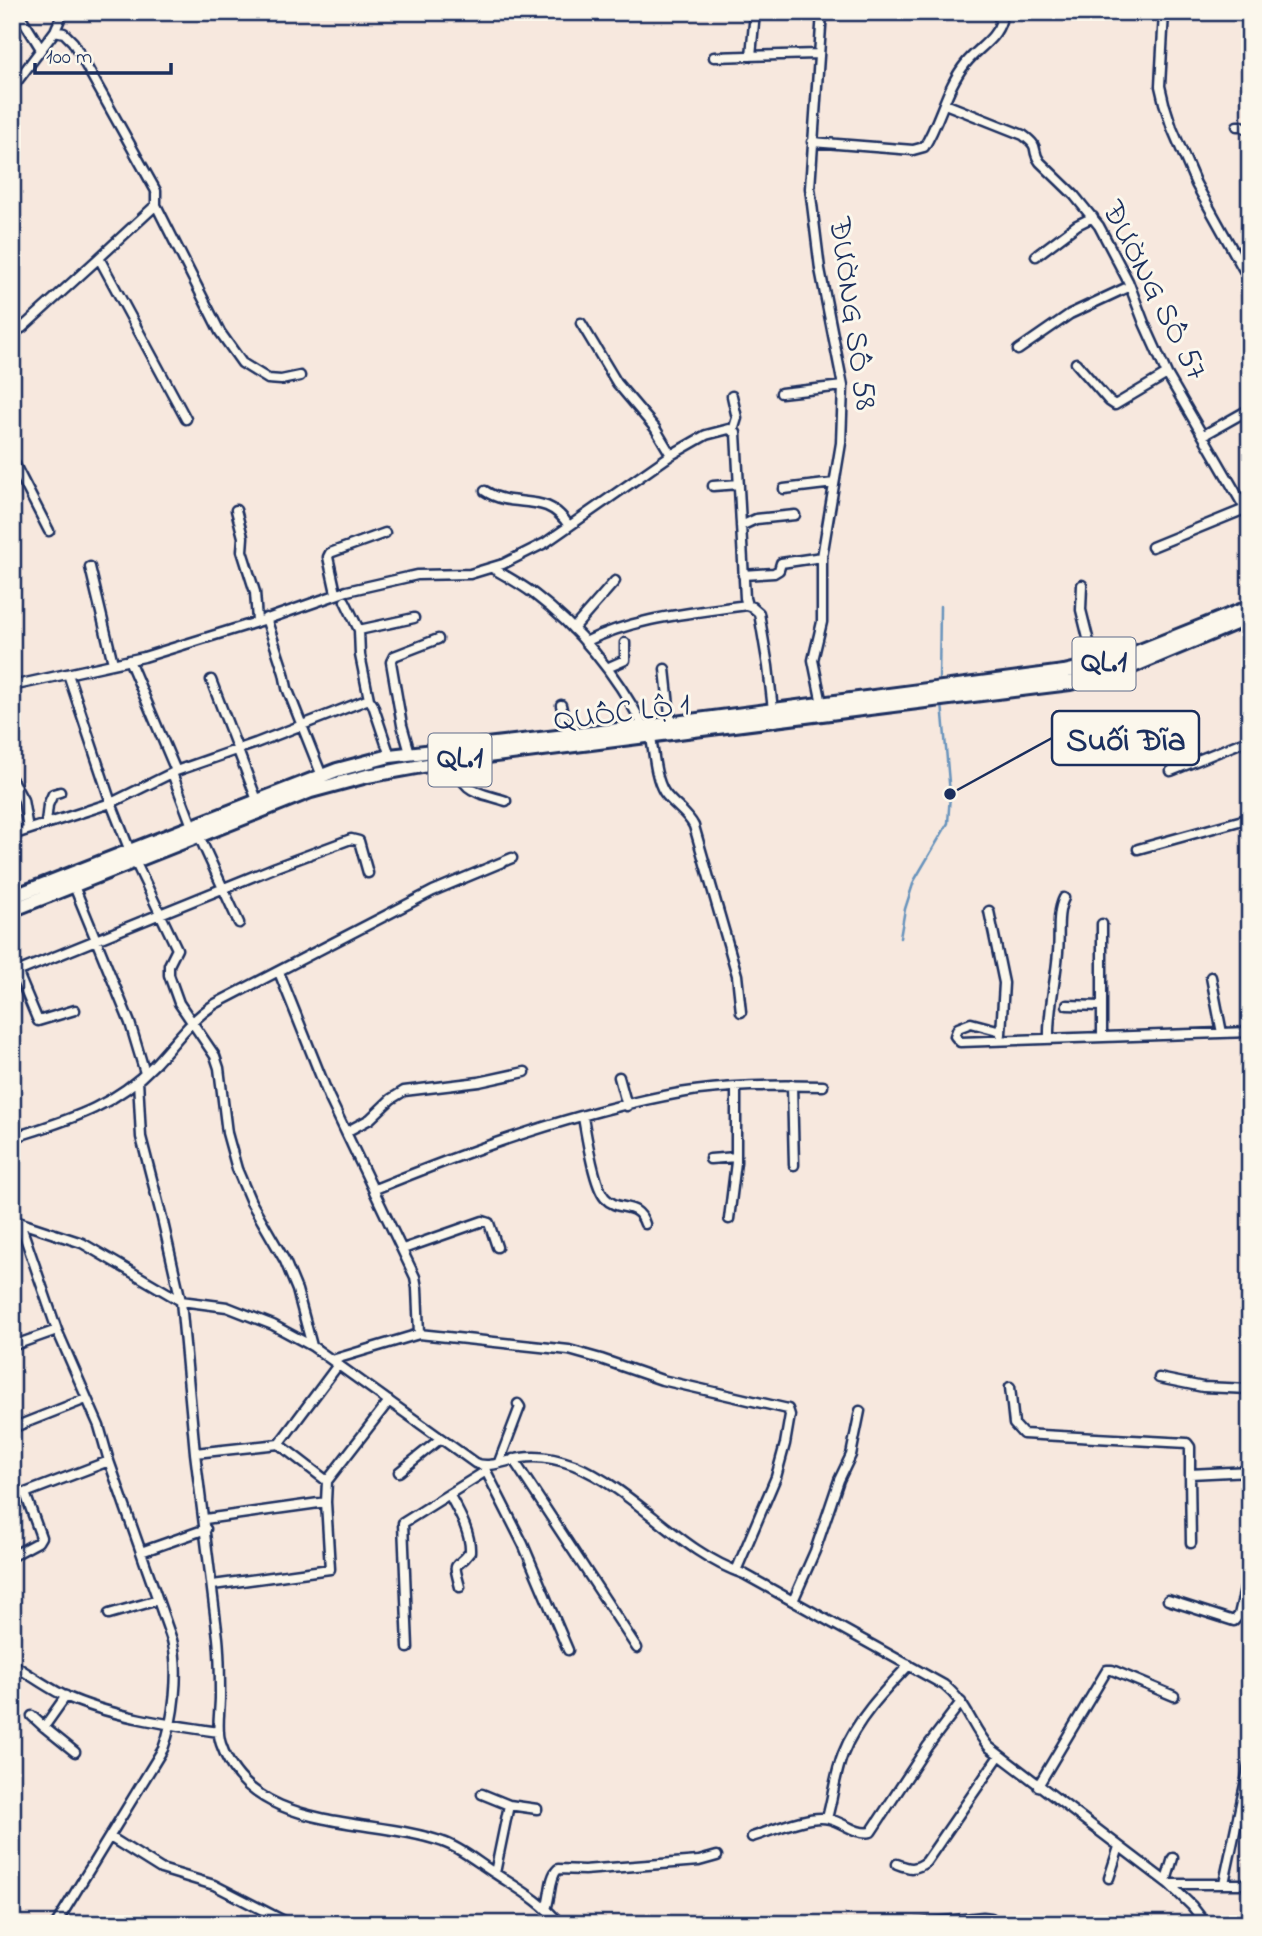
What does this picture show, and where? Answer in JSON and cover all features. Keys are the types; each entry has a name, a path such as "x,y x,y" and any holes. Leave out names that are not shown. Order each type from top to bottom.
{"highway":[{"name":"QUỐC LỘ 1","path":"12,897 338,783 455,760 951,693 1095,666 1135,654 1250,607"},
{"name":"QUỐC LỘ 1","path":"951,693 1070,683 1116,672 1250,617"},
{"name":"QUỐC LỘ 1","path":"196,831 257,800 322,776 390,756 568,737 647,732 671,724 772,710 930,696"},
{"name":"QUỐC LỘ 1","path":"12,909 74,886 132,856"}],"street":[{"path":"19,12 41,49"},
{"path":"12,88 55,31 63,12"},
{"path":"751,56 755,12"},
{"name":"ĐƯỜNG SỐ 58","path":"822,12 812,142 811,207 843,386 842,425 822,557 822,622 813,660 822,704"},
{"path":"812,142 913,150 924,147 933,133 950,88 964,64 998,32 1001,21 995,12"},
{"path":"1164,12 1160,86 1164,103 1196,184 1250,281"},
{"path":"55,31 64,33 73,42 156,191 156,205 220,332 242,363 268,379 281,380 300,376"},
{"path":"714,57 817,54"},
{"name":"ĐƯỜNG SỐ 57","path":"945,104 1023,135 1035,145 1040,162 1093,217 1130,286 1167,374 1248,511"},
{"path":"1237,126 1250,131"},
{"path":"12,333 22,328 156,205"},
{"path":"1035,256 1077,225 1093,217"},
{"path":"99,258 186,419"},
{"path":"1018,350 1070,314 1130,286"},
{"path":"581,323 617,383 655,428 671,455"},
{"path":"1076,363 1115,405 1167,374"},
{"path":"782,393 843,386"},
{"path":"732,396 737,418 733,431"},
{"path":"1204,435 1250,409"},
{"path":"12,686 129,660 261,620 336,593 418,575 453,576 492,568 522,556 671,455 706,435 729,429 736,433 747,606"},
{"path":"12,459 49,531"},
{"path":"784,489 834,483"},
{"path":"713,486 739,484"},
{"path":"485,491 495,497 523,500 553,508 569,526"},
{"path":"236,510 243,537 242,551 261,620 284,673 287,688 322,776"},
{"path":"1152,547 1248,511"},
{"path":"741,526 756,519 795,515"},
{"path":"336,593 328,556 330,553 385,533"},
{"path":"743,575 774,573 779,570 781,563 822,557"},
{"path":"90,567 113,663"},
{"path":"492,568 533,593 573,629 627,695 647,732 661,785 694,826 737,975 741,1012"},
{"path":"573,629 615,581"},
{"path":"1082,585 1081,610 1095,666"},
{"path":"345,601 359,630 360,655 369,699 390,756"},
{"path":"585,642 612,630 650,620 752,607 759,613 772,710"},
{"path":"359,630 414,618"},
{"path":"410,754 401,725 391,662 394,656 438,639"},
{"path":"607,668 625,660 625,643"},
{"path":"129,660 196,831 239,923"},
{"path":"665,669 671,724"},
{"path":"68,674 111,803 132,856 177,949 169,965 169,975 179,1003 215,1056 219,1068 227,1133 237,1169 251,1202 285,1261 297,1290 312,1346"},
{"path":"211,680 257,800"},
{"path":"12,835 111,803 174,772 369,699"},
{"path":"561,705 568,737"},
{"path":"1171,771 1250,739"},
{"path":"455,760 459,778 464,785 506,801"},
{"path":"12,780 23,800 28,829"},
{"path":"46,823 49,799 60,792"},
{"path":"1138,849 1250,818"},
{"path":"17,972 351,839 359,841 368,873"},
{"path":"12,1138 77,1117 106,1104 138,1080 191,1022 215,1004 433,891 512,858"},
{"path":"74,886 130,1023 145,1073"},
{"path":"1049,1039 1049,1014 1059,945 1059,908 1064,898"},
{"path":"989,911 1004,983 1000,1041"},
{"path":"1102,924 1102,1037"},
{"path":"12,959 38,1021 75,1010"},
{"path":"279,972 329,1097 403,1249 417,1288 419,1334"},
{"path":"1211,977 1222,1033"},
{"path":"1067,1005 1100,1006"},
{"path":"1001,1031 967,1024 958,1028 956,1036 960,1042 1250,1032"},
{"path":"346,1132 370,1119 404,1091 479,1082 524,1072"},
{"path":"619,1077 627,1105"},
{"path":"138,1080 141,1137 181,1301 195,1453 221,1668 221,1746 245,1784 264,1799 302,1813 444,1842 529,1895 561,1924"},
{"path":"375,1189 455,1156 627,1105 680,1093 793,1085 823,1086"},
{"path":"793,1085 794,1165"},
{"path":"729,1219 736,1157 736,1088"},
{"path":"583,1117 600,1190 608,1201 635,1209 645,1224"},
{"path":"710,1158 736,1157"},
{"path":"403,1249 483,1220 489,1223 496,1247"},
{"path":"16,1221 82,1243 181,1301 240,1310 312,1346 485,1469 523,1544 568,1650"},
{"path":"16,1221 57,1330 99,1426 175,1653 169,1725 163,1749 56,1924"},
{"path":"12,1346 57,1330"},
{"path":"279,1444 335,1362 419,1334 569,1350 673,1383 788,1409 790,1415 781,1460 736,1571"},
{"path":"1159,1378 1203,1387 1250,1389"},
{"path":"1010,1387 1014,1424 1023,1434 1187,1443 1190,1447 1191,1543"},
{"path":"12,1428 86,1399"},
{"path":"213,1586 330,1569 327,1481 389,1401"},
{"path":"499,1462 520,1407 517,1404"},
{"path":"793,1601 851,1455 860,1411"},
{"path":"398,1472 440,1439"},
{"path":"195,1453 279,1444 327,1481"},
{"path":"408,1648 403,1523 499,1462 541,1457 558,1460 587,1471 625,1494 706,1557 793,1601 944,1685 961,1702 982,1739 999,1756 1167,1883 1206,1924"},
{"path":"513,1460 637,1648"},
{"path":"12,1498 109,1461"},
{"path":"1191,1474 1250,1471"},
{"path":"12,1556 38,1542 41,1537 25,1493"},
{"path":"449,1494 470,1546 470,1552 456,1563 460,1587"},
{"path":"205,1519 326,1502"},
{"path":"141,1552 206,1529"},
{"path":"1168,1600 1234,1621 1239,1615 1250,1567"},
{"path":"110,1614 158,1600"},
{"path":"12,1664 83,1703 169,1725 219,1732"},
{"path":"827,1818 848,1743 881,1695 909,1665"},
{"path":"1038,1786 1107,1670 1174,1696"},
{"path":"44,1727 66,1696"},
{"path":"752,1837 799,1822 827,1818 864,1834 872,1832 927,1747 961,1702"},
{"path":"32,1716 75,1752"},
{"path":"897,1864 911,1869 926,1862 999,1756"},
{"path":"1224,1883 1250,1761"},
{"path":"482,1794 509,1805 537,1809"},
{"path":"495,1873 509,1805"},
{"path":"110,1838 161,1869 214,1885 290,1924"},
{"path":"1109,1878 1119,1847"},
{"path":"546,1909 551,1897 552,1878 558,1869 584,1870 699,1861 717,1856"},
{"path":"1167,1883 1173,1858"},
{"path":"1167,1883 1250,1884"},
{"path":"917,1924 983,1917 991,1918 993,1924"}],"waterway":[{"path":"939,683 940,606"},
{"path":"900,938 914,881 948,823 950,794 942,703"}],"place":[{"name":"Suối Đĩa","path":"950,794"}]}
